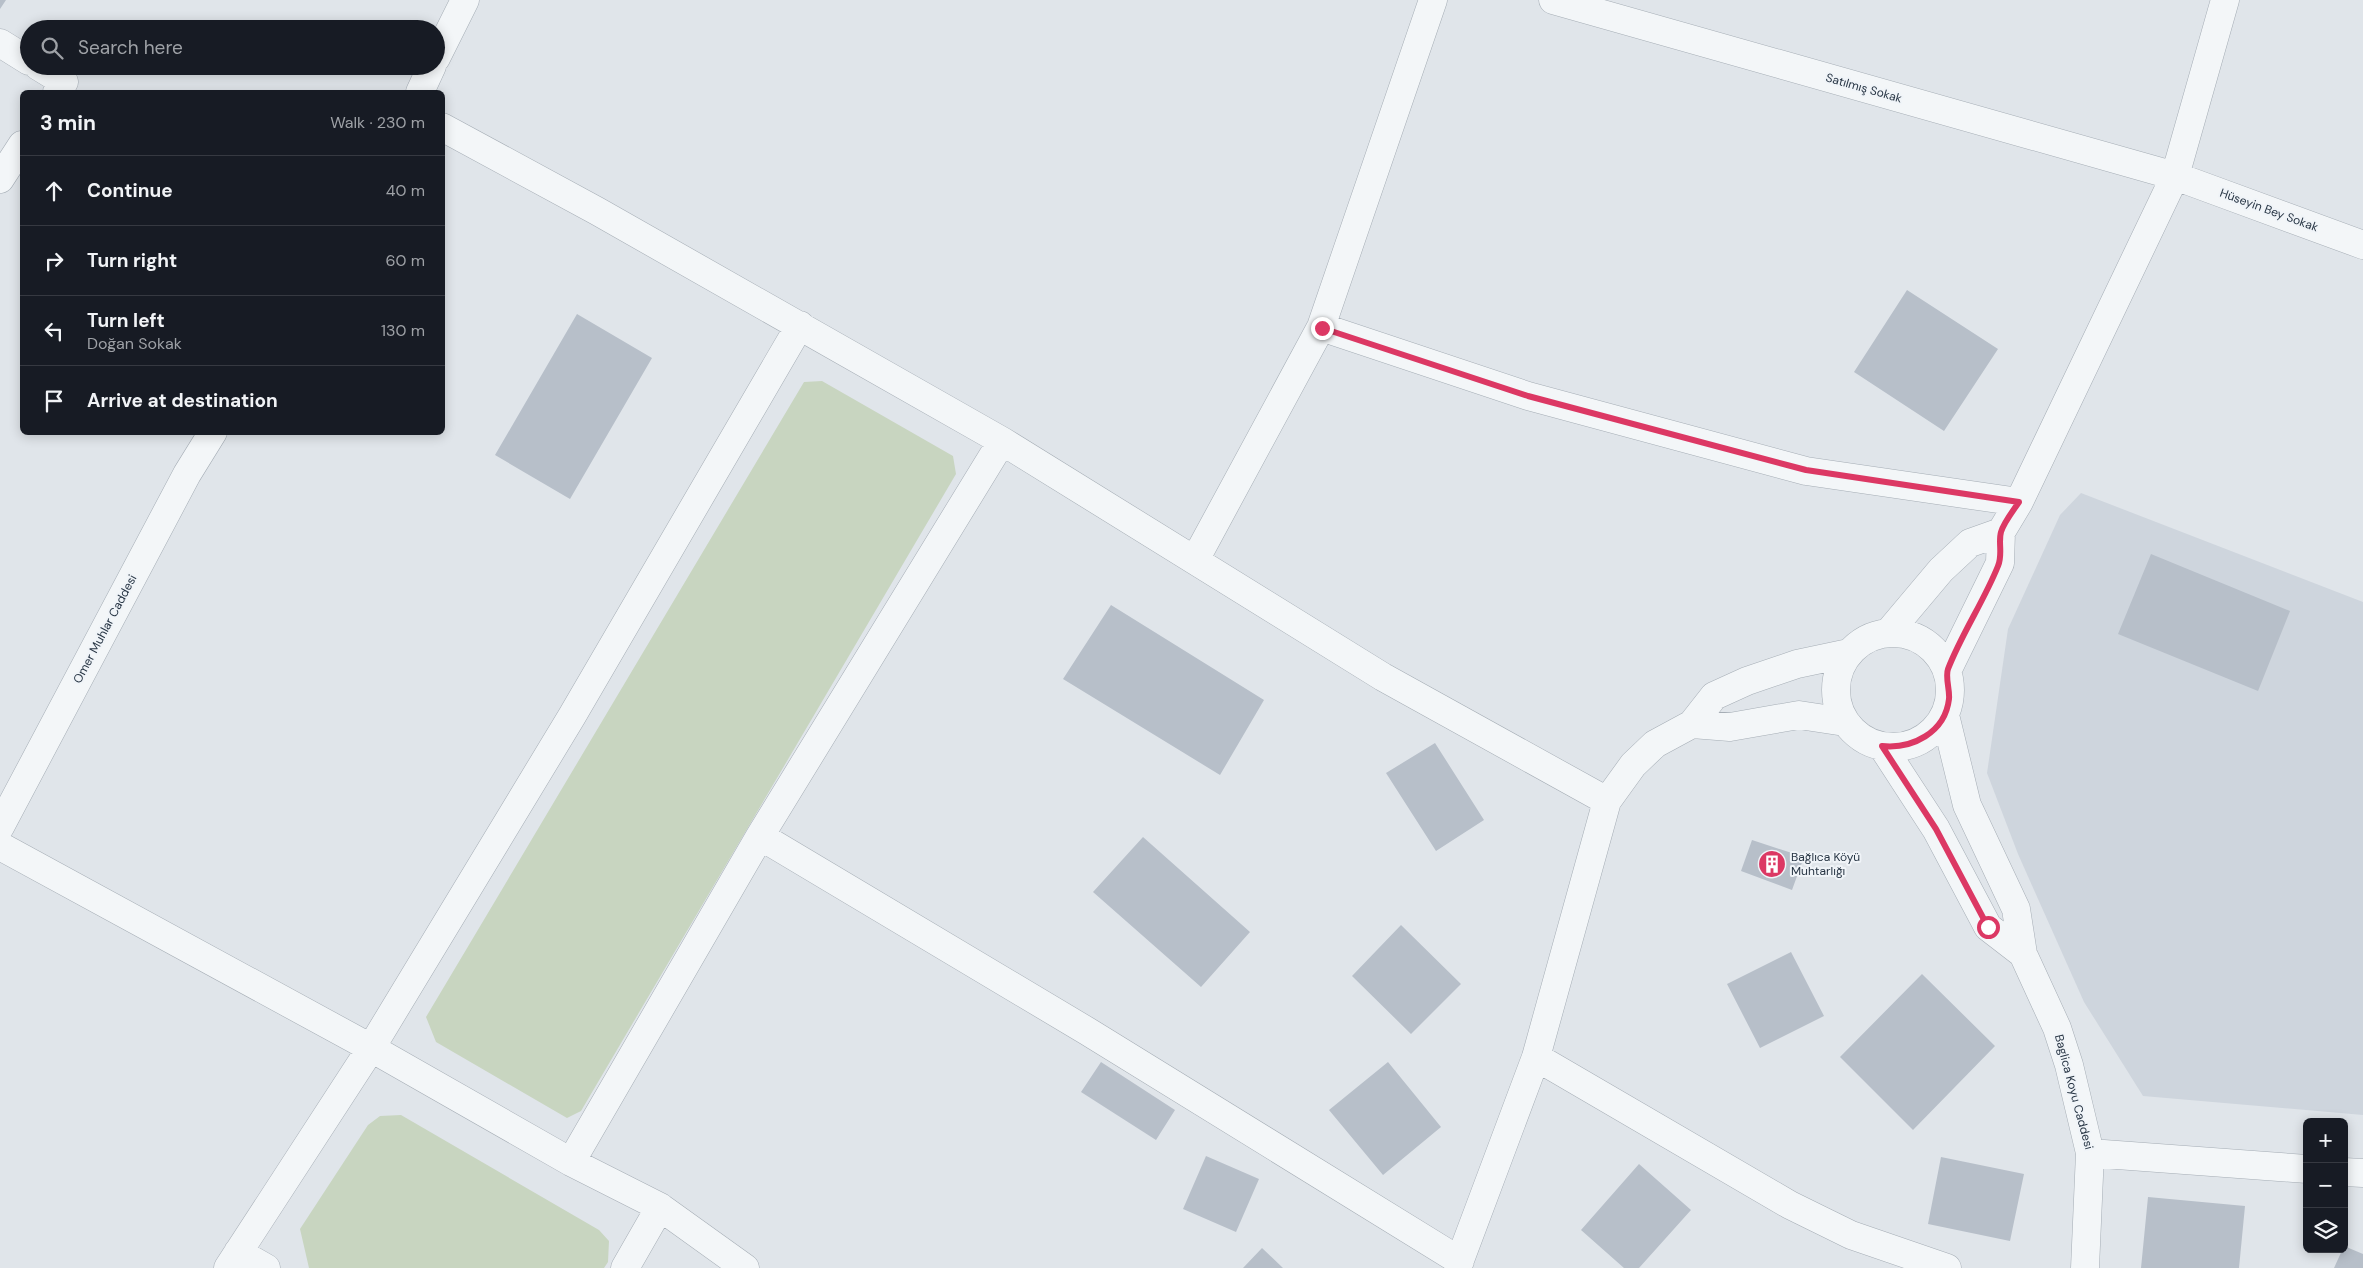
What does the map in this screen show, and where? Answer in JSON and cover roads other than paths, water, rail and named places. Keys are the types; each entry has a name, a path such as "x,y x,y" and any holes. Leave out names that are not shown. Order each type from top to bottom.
{"street":[{"path":"445,40 465,0"},
{"path":"1195,560 1322,328 1433,0"},
{"name":"Satılmış Sokak","path":"1553,0 2175,176"},
{"path":"1947,671 2000,563 2001,532 2019,502 2175,176 2225,0"},
{"path":"0,43 20,55"},
{"path":"53,75 64,82 58,90"},
{"path":"421,90 428,75"},
{"path":"445,129 800,325 1002,441 1383,677 1607,801"},
{"path":"0,179 20,148"},
{"name":"Hüseyin Bey Sokak","path":"2175,176 2363,244"},
{"path":"266,1268 233,1260 371,1048 572,716 800,325"},
{"path":"1322,328 1528,396 1806,470 2019,502"},
{"name":"Omer Muhlar Caddesi","path":"0,827 188,474 211,435"},
{"path":"571,1162 760,836 1002,441"},
{"path":"1888,633 1942,570 1970,543 2001,532"},
{"path":"1888,633 1903,634 1917,638 1940,658 1947,671 1949,701 1944,715 1936,728 1918,741 1897,748 1882,746 1862,738 1845,722 1838,709 1835,694 1836,679 1841,665 1849,653 1860,643 1873,636 1888,633"},
{"path":"760,836 1088,1031 1458,1264 1536,1057 1607,801 1633,765 1655,744 1692,724 1714,696 1747,681 1797,664 1849,653"},
{"path":"1692,724 1730,727 1799,715 1845,722"},
{"path":"1944,715 1967,805 2016,909 2023,954"},
{"path":"1882,746 1936,829 1988,927 2023,954"},
{"path":"0,846 371,1048 571,1162 660,1207 745,1268"},
{"name":"Baglica Koyu Caddesi","path":"2023,954 2057,1028 2070,1065 2090,1154 2085,1268"},
{"path":"1536,1057 1790,1205 1851,1235 1947,1268"},
{"path":"2090,1154 2303,1169"},
{"path":"2348,1172 2363,1173"},
{"path":"625,1268 660,1207"}],"place":[{"name":"Bağlıca Köyü Muhtarlığı","path":"1772,864"}]}
